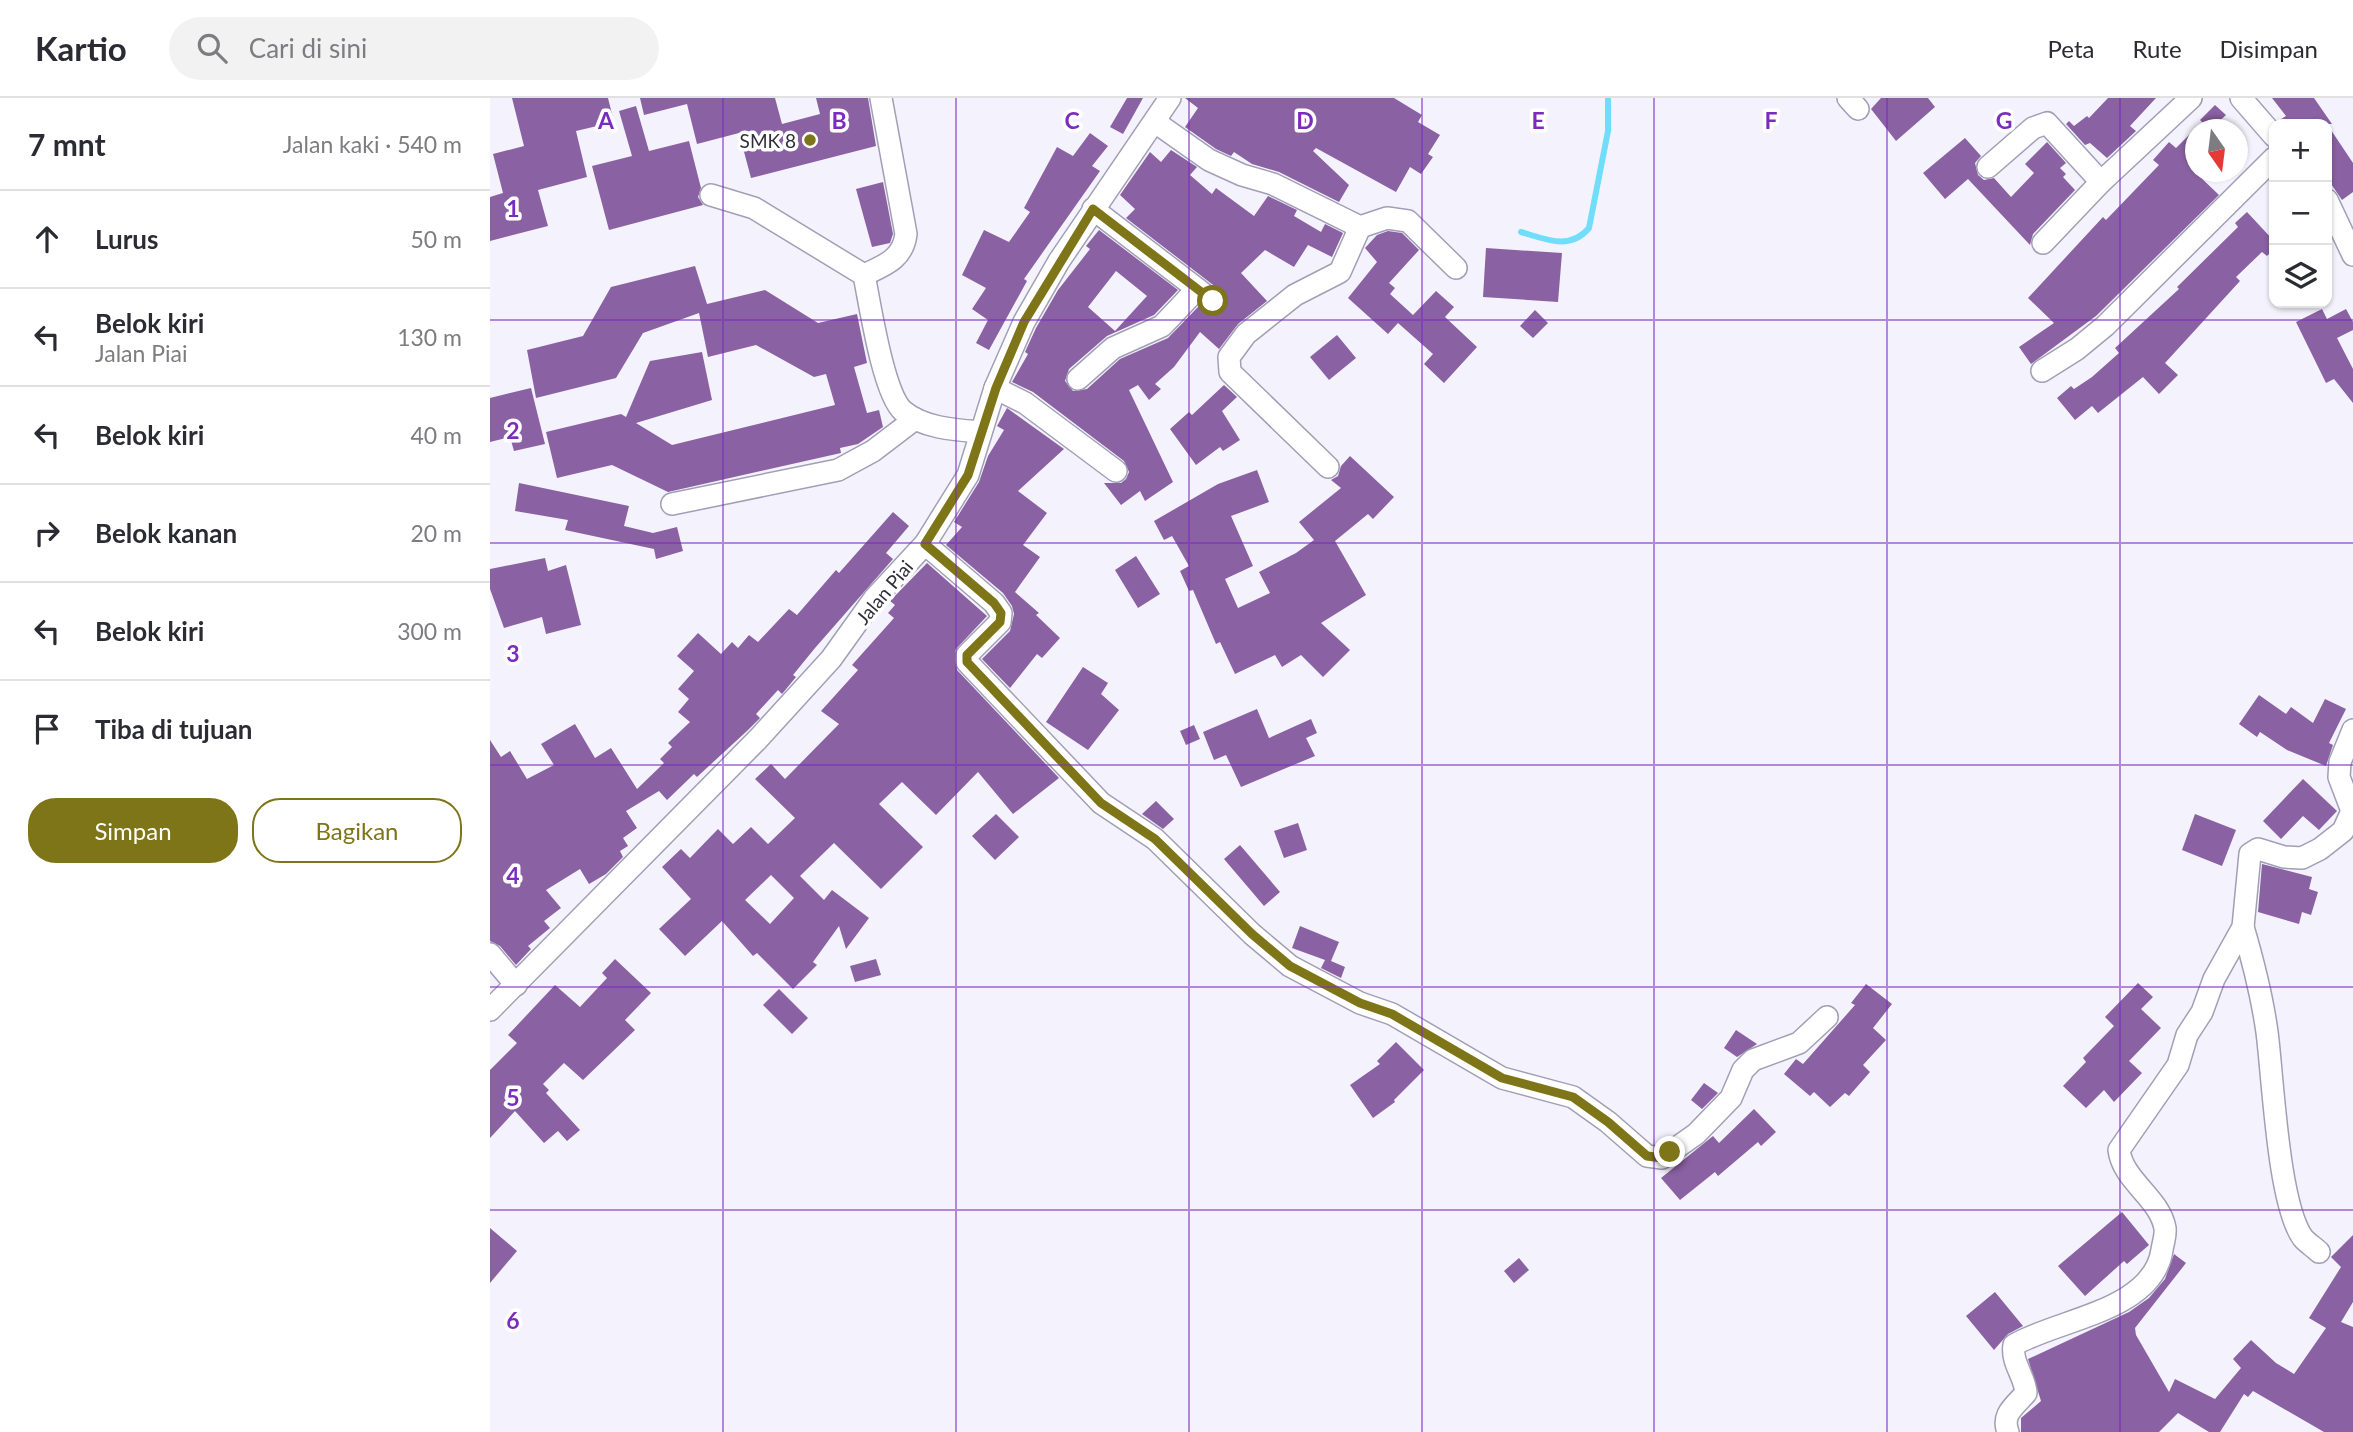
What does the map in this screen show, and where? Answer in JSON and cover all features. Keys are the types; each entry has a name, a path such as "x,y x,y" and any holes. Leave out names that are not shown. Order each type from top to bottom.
{"street":[{"path":"864,275 898,256 904,247 906,234 881,98"},
{"name":"Jalan Piai","path":"490,1010 750,748 831,659 874,599 925,544 968,475 996,388 1024,322 1093,209 1156,122 1170,98"},
{"path":"2043,243 2101,182 2191,98"},
{"path":"2241,98 2269,130"},
{"path":"1156,122 1209,160 1242,175 1273,184 1360,227 1387,218 1408,221 1456,268"},
{"path":"1988,167 2033,128 2047,123 2101,182"},
{"path":"2042,371 2077,349 2105,326 2269,163"},
{"path":"711,195 754,208 864,275 880,353 901,409 915,419 951,430 981,432"},
{"path":"1078,379 1113,348 1162,326 1205,295 1093,209"},
{"path":"2332,211 2353,255"},
{"path":"1328,467 1230,372 1229,357 1246,334 1295,295 1340,272 1360,227"},
{"path":"996,388 1035,410 1116,471"},
{"path":"672,504 838,470 873,451 915,419"},
{"path":"925,544 994,603 1001,613 1000,622 967,655 967,662 1101,803 1155,839 1252,934 1290,966 1360,1003 1392,1014 1502,1078 1573,1097 1608,1122 1647,1156 1662,1158 1696,1134 1731,1098 1743,1070 1753,1060 1799,1043 1827,1017"},
{"path":"2319,1252 2303,1238 2294,1219 2283,1177 2266,1028 2255,966 2243,927 2250,855 2258,849 2284,858 2302,858 2343,831 2352,811 2339,777 2340,762 2353,730"},
{"path":"2008,1432 2008,1413 2026,1393 2026,1384 2015,1362 2014,1345 2040,1332 2118,1304 2145,1284 2161,1260 2165,1230 2157,1206 2121,1162 2119,1150 2178,1065 2187,1035 2202,1012 2214,979 2243,927"},
{"path":"490,954 516,985"}],"building":[{"path":"512,98 608,98 614,122 576,131 587,177 538,190 548,226 490,241 490,197 503,193 493,154 524,146"},
{"path":"640,98 775,98 782,124 820,114 816,98 868,98 876,146 751,178 739,133 697,144 687,104 644,115"},
{"path":"1127,98 1143,98 1123,134 1110,127"},
{"path":"1185,98 1394,98 1422,115 1418,122 1440,135 1428,154 1433,157 1421,174 1410,167 1396,192 1316,148 1313,151 1349,185 1339,202 1279,172 1252,164 1234,152 1231,156 1216,149 1185,127 1198,108"},
{"path":"1881,98 1928,98 1935,107 1896,141 1871,109"},
{"path":"2108,98 2156,98 2130,126 2136,131 2107,158 2090,143 2085,145 2066,124 2069,121 2074,126 2087,116 2089,118"},
{"path":"2272,98 2314,98 2329,119 2281,119 2286,116"},
{"path":"2215,105 2226,115 2222,119 2201,119"},
{"path":"636,106 649,151 689,141 701,188 698,197 703,205 609,230 592,166 632,156 619,111"},
{"path":"2332,132 2353,163 2353,192 2342,200 2332,185"},
{"path":"1090,133 1108,146 1092,166 1100,171 1024,279 1027,281 989,350 976,343 988,320 972,309 986,288 962,275 984,230 1009,242 1030,212 1024,208 1057,147 1073,156"},
{"path":"1965,138 1981,156 1975,163 1978,175 1984,180 1994,178 2011,197 2034,173 2025,164 2047,142 2066,163 2060,168 2066,174 2063,177 2075,190 2033,234 2030,245 1968,179 1945,199 1923,173"},
{"path":"2185,139 2185,182 2205,182 2219,195 2096,316 2031,364 2019,347 2054,323 2028,298 2103,217 2106,220 2159,165 2153,160 2169,142 2176,148"},
{"path":"1171,150 1197,167 1190,175 1212,194 1216,188 1254,216 1268,196 1297,210 1294,216 1321,232 1325,224 1343,233 1332,257 1308,245 1294,267 1265,250 1241,273 1267,301 1238,324 1219,349 1200,332 1174,367 1155,384 1161,389 1149,400 1138,385 1129,390 1173,482 1145,501 1140,491 1121,505 1104,483 1121,483 1126,479 1129,472 1124,461 1033,392 1012,382 1028,354 1025,352 1036,328 1058,290 1090,249 1086,246 1099,230 1178,290 1154,315 1107,336 1069,369 1065,381 1073,391 1087,389 1120,359 1168,338 1199,306 1212,314 1224,308 1225,297 1221,291 1126,218 1135,209 1120,195 1150,152 1161,162","holes":["1116,271 1147,296 1115,331 1088,307"]},
{"path":"883,182 893,234 890,243 872,247 856,189"},
{"path":"2247,212 2269,236 2269,254 2267,256 2262,252 2236,277 2240,281 2165,363 2178,375 2159,394 2143,377 2098,413 2092,406 2075,420 2057,398 2071,386 2074,389 2092,377 2119,353 2115,348 2179,289 2177,287 2238,227 2235,223"},
{"path":"1388,231 1402,233 1419,250 1389,283 1395,288 1390,294 1413,315 1436,291 1454,307 1445,317 1477,347 1444,383 1424,364 1433,354 1398,323 1388,334 1348,298 1377,262 1365,248 1377,235"},
{"path":"1486,248 1562,253 1558,302 1483,297"},
{"path":"695,266 707,304 765,290 818,323 857,314 867,363 854,367 867,413 879,410 883,427 858,444 840,448 841,453 668,492 612,465 557,478 546,432 621,414 626,417 650,361 702,352 712,400 636,423 672,445 835,405 826,374 814,377 756,345 708,357 699,313 643,333 616,378 536,398 527,350 583,336 611,287"},
{"path":"2322,309 2327,319 2346,309 2353,322 2353,330 2337,338 2353,369 2353,403 2334,379 2326,383 2296,322"},
{"path":"1535,310 1548,323 1533,338 1520,326"},
{"path":"1337,335 1356,358 1329,380 1310,357"},
{"path":"1224,385 1237,397 1222,411 1240,440 1223,451 1220,447 1196,465 1170,429 1189,412 1192,415"},
{"path":"531,388 545,444 514,451 510,437 490,442 490,398"},
{"path":"1007,408 1064,449 1018,491 1047,513 1023,545 1040,557 1015,592 1039,613 1036,615 1060,638 1042,658 1037,654 1010,688 982,659 1010,631 1014,614 1012,606 1003,593 946,545 962,527 954,522 979,482 988,456 1004,430 997,426"},
{"path":"1350,456 1394,497 1373,519 1368,514 1335,541 1366,595 1321,623 1350,650 1323,677 1301,655 1282,667 1275,655 1235,674 1220,642 1216,644 1193,590 1189,591 1180,571 1189,566 1172,536 1164,540 1154,521 1218,484 1257,470 1269,502 1231,516 1253,566 1225,579 1238,608 1270,593 1259,572 1296,553 1314,540 1299,522 1341,488 1331,480 1338,476 1341,466"},
{"path":"519,483 629,506 624,526 653,533 677,527 683,551 656,559 654,549 565,530 568,520 515,511"},
{"path":"893,512 909,526 886,553 893,559 815,648 793,675 796,677 782,694 778,690 756,714 760,718 748,730 697,777 694,774 667,800 659,791 626,811 637,828 623,838 628,846 620,851 623,857 606,874 589,884 580,869 546,890 561,908 544,921 550,928 528,946 531,949 516,965 500,946 490,941 490,740 501,757 510,751 527,779 554,765 541,744 575,724 595,758 611,748 637,789 664,763 660,759 672,747 668,743 690,722 678,712 689,699 678,689 694,671 677,656 698,633 721,654 732,642 738,648 749,635 758,642 789,609 797,615 836,570 839,573"},
{"path":"1136,556 1160,594 1138,608 1115,570"},
{"path":"545,558 548,571 566,565 581,625 546,634 542,617 504,628 490,589 490,569"},
{"path":"927,563 987,616 955,650 957,670 1059,778 1013,814 978,772 936,815 902,782 879,804 923,847 881,889 834,843 800,876 824,900 832,890 869,918 846,949 839,926 813,962 817,965 793,989 757,953 753,956 722,921 685,956 659,929 691,899 662,867 681,849 690,858 718,829 733,844 751,827 768,844 795,818 755,779 771,764 785,779 839,724 821,711 858,670 852,665 894,618 888,613 895,605 890,601","holes":["771,875 794,898 770,924 745,900"]},
{"path":"1083,667 1108,683 1101,694 1119,710 1088,750 1046,722"},
{"path":"2259,695 2286,714 2291,707 2313,723 2325,699 2346,709 2329,743 2333,745 2326,766 2287,750 2260,732 2257,737 2239,724"},
{"path":"1257,709 1269,738 1311,719 1317,733 1306,738 1315,756 1241,787 1226,755 1214,760 1203,732"},
{"path":"1194,725 1200,739 1186,745 1180,731"},
{"path":"2303,779 2337,811 2319,830 2303,816 2281,839 2263,821"},
{"path":"1156,801 1174,819 1163,829 1142,814"},
{"path":"996,814 1019,837 995,860 972,836"},
{"path":"2195,814 2236,830 2222,866 2182,850"},
{"path":"1298,823 1307,850 1284,858 1274,831"},
{"path":"1240,845 1280,892 1264,906 1224,859"},
{"path":"2262,864 2312,877 2309,889 2318,892 2311,915 2302,912 2299,924 2258,912"},
{"path":"1300,926 1339,942 1331,961 1345,967 1341,978 1321,968 1325,960 1292,948"},
{"path":"615,959 651,993 625,1020 635,1030 583,1080 564,1063 543,1084 549,1090 546,1093 580,1130 567,1141 558,1131 544,1143 515,1111 490,1138 490,1070 517,1043 508,1035 555,985 580,1007 607,978 602,973"},
{"path":"876,959 881,975 855,982 850,966"},
{"path":"2138,983 2153,997 2141,1009 2161,1028 2129,1061 2142,1073 2114,1102 2104,1090 2086,1108 2063,1086 2086,1062 2083,1058 2114,1026 2105,1017"},
{"path":"1866,984 1892,1004 1873,1028 1886,1040 1863,1065 1870,1072 1849,1096 1845,1093 1830,1107 1814,1092 1810,1096 1784,1074 1796,1059 1803,1064 1855,1005 1851,1003"},
{"path":"779,989 808,1018 792,1034 763,1005"},
{"path":"1736,1030 1757,1044 1737,1057 1724,1048"},
{"path":"1396,1042 1424,1070 1395,1102 1373,1118 1350,1085 1380,1064 1377,1061"},
{"path":"1704,1083 1718,1093 1702,1109 1691,1100"},
{"path":"1754,1109 1776,1132 1761,1146 1758,1142 1718,1176 1715,1172 1680,1200 1661,1178 1713,1136 1719,1143"},
{"path":"2122,1212 2149,1245 2127,1264 2124,1261 2085,1296 2058,1266"},
{"path":"490,1228 517,1251 490,1283"},
{"path":"2353,1235 2353,1302 2341,1322 2353,1327 2353,1432 2324,1432 2253,1391 2248,1397 2244,1394 2220,1432 2209,1432 2178,1413 2159,1432 2021,1432 2021,1418 2041,1401 2028,1359 2129,1312 2149,1298 2165,1279 2174,1254 2186,1263 2135,1328 2136,1335 2169,1392 2175,1379 2215,1399 2241,1368 2233,1359 2251,1340 2276,1363 2294,1374 2326,1328 2309,1318 2341,1267 2331,1257"},
{"path":"1519,1258 1529,1270 1514,1283 1504,1271"},
{"path":"1995,1292 2023,1326 2008,1334 1994,1350 1966,1316"}],"waterway":[{"path":"1521,232 1548,240 1565,241 1582,235 1589,228 1608,131 1608,98"}],"place":[{"name":"SMK 8","path":"810,140"}],"route":[{"path":"1213,301 1093,209 1024,322 996,388 968,475 925,544 994,603 1001,613 1000,622 967,655 967,662 1101,803 1155,839 1201,880 1252,934 1290,966 1360,1003 1392,1014 1475,1065 1502,1078 1573,1097 1608,1122 1647,1156 1662,1158 1670,1152"}]}
